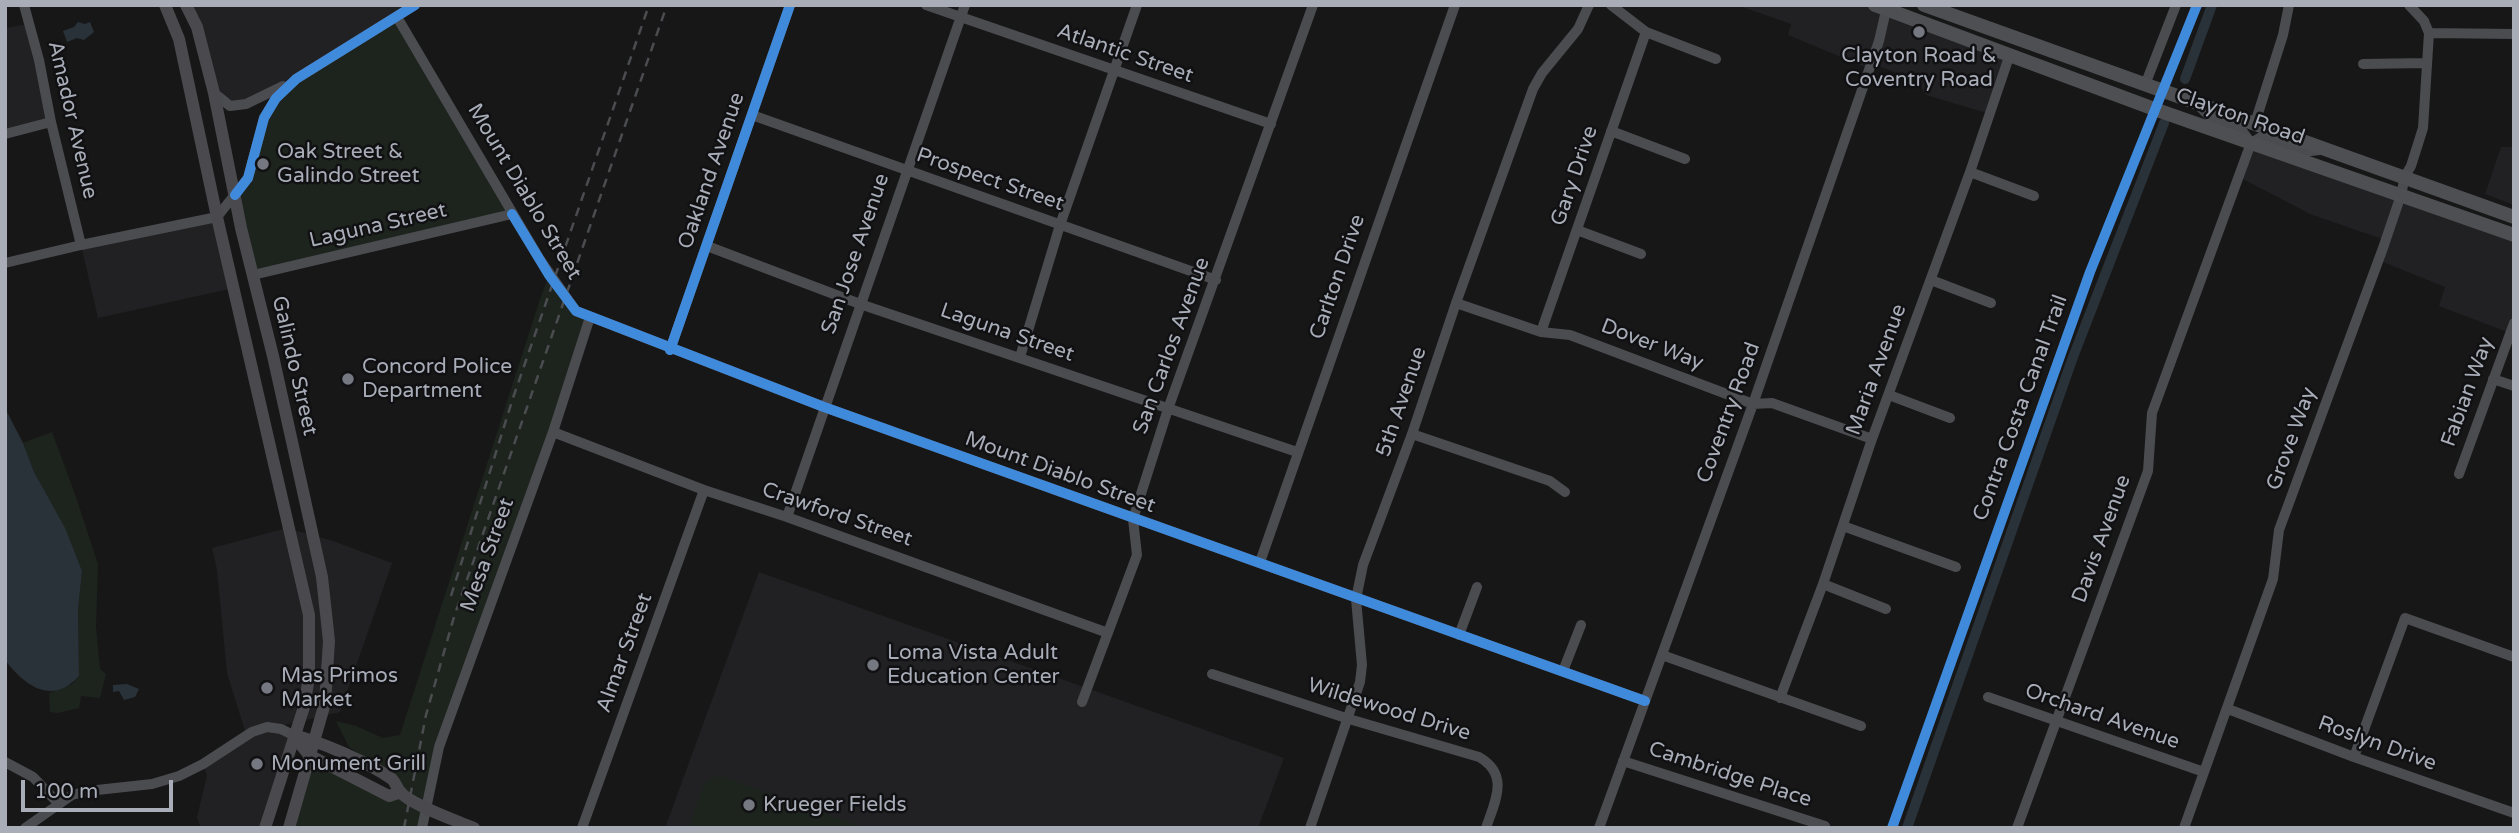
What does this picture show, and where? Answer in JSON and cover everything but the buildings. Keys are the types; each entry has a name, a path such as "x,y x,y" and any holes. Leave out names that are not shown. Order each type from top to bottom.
{"main road":[{"name":"Galindo Street","path":"165,5 179,39 217,217 309,615 309,677 304,707 265,828"},
{"name":"Galindo Street","path":"186,5 197,27 214,93 321,577 329,641 325,703 289,828"},
{"name":"Clayton Road","path":"1924,5 2514,217"},
{"name":"Clayton Road","path":"1883,6 2148,107 2514,235"},
{"path":"238,302 256,352 263,356 273,356"},
{"path":"275,466 281,465 288,470 303,494"},
{"path":"293,735 309,755 389,796 401,792"},
{"path":"293,735 315,740 394,781 401,792 426,807 474,828"}],"street":[{"name":"Amador Avenue","path":"24,5 81,244"},
{"path":"214,93 230,106 246,104 296,79 415,5"},
{"name":"Oakland Avenue","path":"670,350 790,5"},
{"name":"Atlantic Street","path":"926,5 1271,124"},
{"name":"San Jose Avenue","path":"787,517 965,5"},
{"path":"1020,357 1060,225 1137,5"},
{"name":"San Carlos Avenue","path":"1082,702 1138,555 1133,519 1168,409 1313,5"},
{"name":"Carlton Drive","path":"1260,562 1455,5"},
{"name":"5th Avenue","path":"1310,828 1360,682 1362,665 1356,599 1363,565 1533,89 1542,73 1578,29 1588,5"},
{"path":"1611,5 1646,32 1716,59"},
{"path":"2146,85 2176,5"},
{"path":"2255,122 2283,35 2289,5"},
{"path":"2409,5 2424,21 2429,33 2514,34"},
{"name":"Coventry Road","path":"1599,828 1753,404 1880,41 1883,6"},
{"name":"Mount Diablo Street","path":"397,17 512,214 576,312 824,407 1645,701"},
{"name":"Gary Drive","path":"1541,332 1646,32"},
{"name":"Grove Way","path":"2185,828 2273,579 2279,530 2423,128 2429,33"},
{"name":"Maria Avenue","path":"1780,698 1823,584 1871,439 1970,172 2010,54"},
{"path":"2363,64 2426,63"},
{"path":"5,263 81,244 217,217 248,178 264,118 276,98 296,79"},
{"path":"2194,102 2211,118 2240,128 2251,143 2261,137 2302,152 2329,149"},
{"name":"Prospect Street","path":"752,115 1216,280"},
{"path":"5,134 51,122"},
{"path":"1611,131 1685,159"},
{"name":"Davis Avenue","path":"2017,828 2148,471 2152,413 2251,143"},
{"path":"1970,172 2034,196"},
{"name":"Laguna Street","path":"253,275 512,214"},
{"path":"1577,230 1641,254"},
{"name":"Laguna Street","path":"706,246 860,304 1297,452"},
{"path":"1931,280 1991,303"},
{"name":"Dover Way","path":"1456,303 1541,332 1570,335 1753,404 1772,403 1871,439"},
{"name":"Mesa Street","path":"422,828 439,747 553,432 590,317"},
{"name":"Fabian Way","path":"2459,474 2514,323"},
{"path":"2494,379 2514,386"},
{"path":"1889,395 1950,418"},
{"name":"Crawford Street","path":"553,432 704,491 787,517 1108,633"},
{"path":"1412,434 1550,481 1566,492"},
{"name":"Almar Street","path":"582,828 704,491"},
{"path":"1843,526 1956,566"},
{"path":"1823,584 1886,609"},
{"path":"1459,635 1477,587"},
{"path":"2354,757 2405,618 2514,657"},
{"path":"1563,671 1581,625"},
{"path":"1662,655 1861,726"},
{"name":"Wildewood Drive","path":"1212,674 1488,762 1496,773 1499,789 1486,828"},
{"name":"Orchard Avenue","path":"1987,697 2204,772"},
{"name":"Roslyn Drive","path":"2228,709 2514,813"},
{"path":"25,828 72,795 139,787 179,776 203,764 246,734 267,727 281,729 293,735"},
{"name":"Cambridge Place","path":"1623,761 1825,826"},
{"path":"5,762 33,777 58,804"}],"shaded area":[{"path":"186,5 417,5 296,79 230,106 214,93"},
{"path":"1737,5 1875,5 2010,54 1990,114 1926,95 1918,82 1872,63 1870,69 1788,35 1791,24"},
{"path":"397,17 512,214 253,275 235,195 248,178 264,118 296,79"},
{"path":"78,22 90,22 94,32 84,40 77,38 67,42 63,31 74,27"},
{"path":"29,24 51,122 5,134 5,28"},
{"path":"2251,143 2514,235 2514,323 2510,333 2439,306 2445,287 2378,260 2385,240 2310,214 2239,177"},
{"path":"2501,147 2514,147 2514,205 2485,194"},
{"path":"217,217 234,288 98,318 81,245"},
{"path":"549,275 576,311 590,317 439,747 422,828 288,828 309,755 389,796 400,792 367,760 349,747 336,721 356,726 383,738 400,735"},
{"path":"5,408 34,472 65,528 82,571 78,609 79,676 59,690 39,689 30,684 5,660"},
{"path":"52,432 98,564 96,627 100,669 106,674 100,698 81,696 79,708 58,713 50,712 49,693 72,684 79,676 78,609 82,571 34,472 23,443"},
{"path":"287,528 333,541 392,563 340,712 276,727 293,735 265,828 201,828 197,817 207,776 203,764 246,734 227,673 217,570 212,548"},
{"name":"Loma Vista Adult Education Center","path":"759,572 1284,758 1258,828 665,828"},
{"path":"127,684 139,689 135,697 124,700 119,691 113,692 113,685"},
{"name":"Krueger Fields","path":"719,775 865,828 688,828 705,782"}],"waterway":[{"path":"2185,79 2212,5"},
{"path":"1907,828 2073,357 2164,123"}],"railway":[{"path":"451,596 513,398 649,5"},
{"path":"404,828 426,715 454,617 667,5"}],"cycle path":[{"path":"235,195 248,178 264,118 276,98 296,79 415,5"},
{"path":"670,350 790,5"},
{"name":"Contra Costa Canal Trail","path":"1892,828 2090,272 2197,5"},
{"path":"512,214 549,275 576,311 824,407 1645,701"}],"place":[{"name":"Clayton Road & Coventry Road","path":"1919,32"},
{"name":"Oak Street & Galindo Street","path":"263,164"},
{"name":"Concord Police Department","path":"348,379"},
{"name":"Loma Vista Adult Education Center","path":"873,665"},
{"name":"Mas Primos Market","path":"267,688"},
{"name":"Monument Grill","path":"257,764"},
{"name":"Krueger Fields","path":"749,805"}]}
